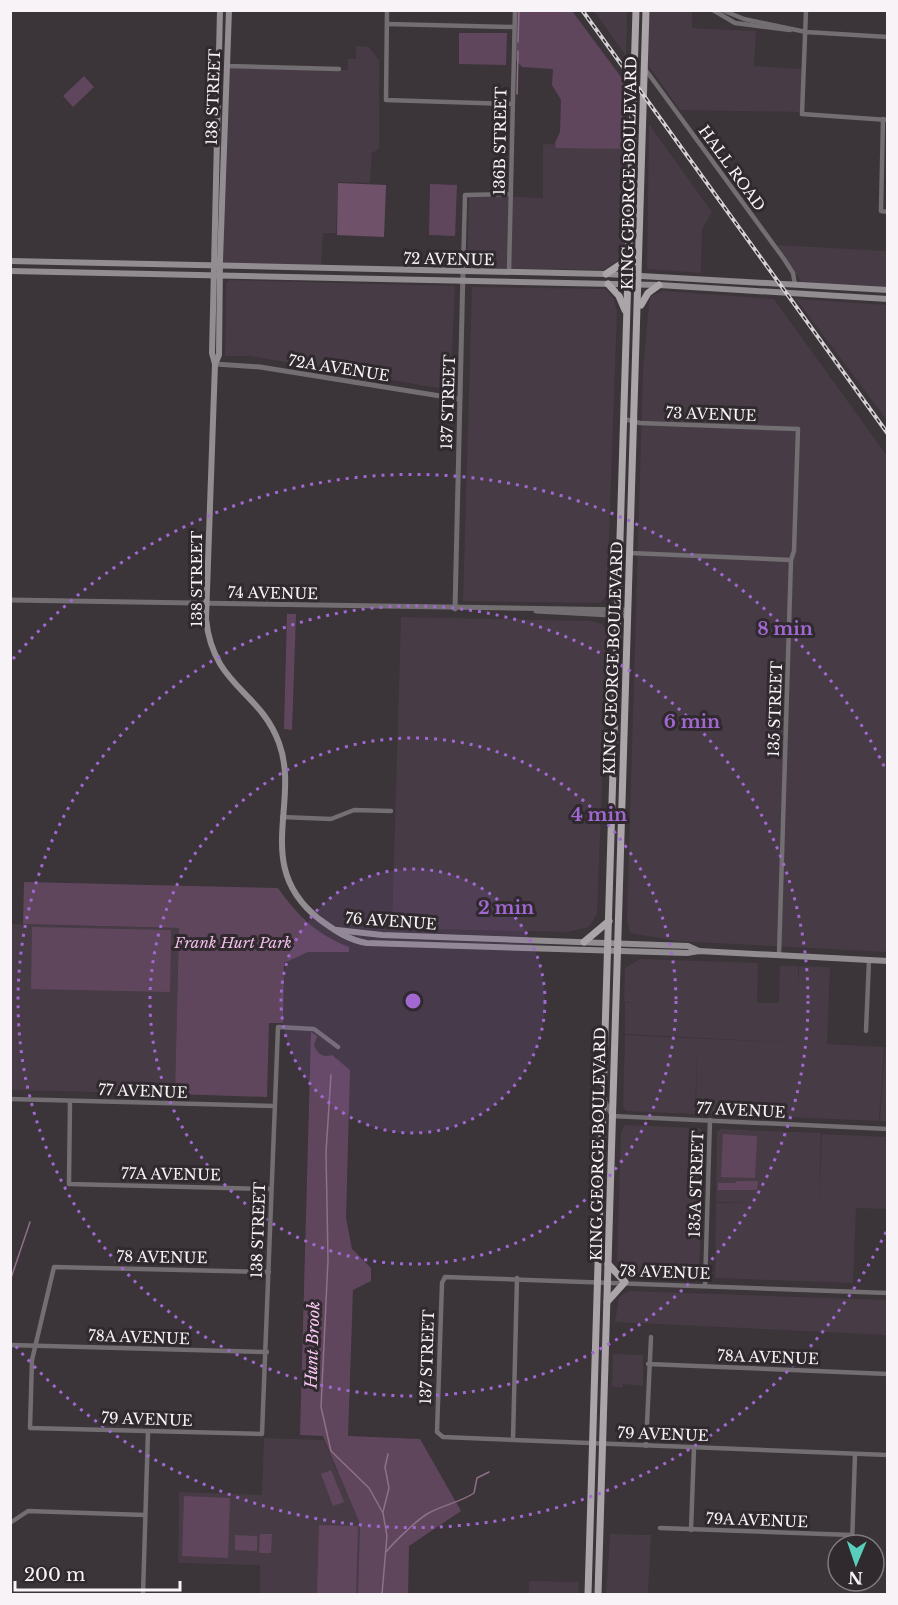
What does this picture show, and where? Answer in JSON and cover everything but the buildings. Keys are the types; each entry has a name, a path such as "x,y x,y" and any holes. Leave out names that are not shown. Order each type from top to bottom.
{"main road":[{"name":"138 STREET","path":"220,10 212,266 216,274 219,355 215,363 206,603 209,642 217,663 266,719 279,743 283,765 282,856 293,889 316,916 337,930"},
{"name":"138 STREET","path":"216,274 220,266 229,10"},
{"name":"KING GEORGE BOULEVARD","path":"598,1594 612,1116 612,947 609,921 636,10"},
{"name":"KING GEORGE BOULEVARD","path":"588,1594 604,1099 628,613 640,285 646,10"},
{"path":"635,55 645,69"},
{"path":"606,274 624,262 627,253"},
{"name":"72 AVENUE","path":"10,261 606,274 888,290"},
{"name":"72 AVENUE","path":"10,271 659,285 888,299"},
{"path":"608,284 619,296 626,313"},
{"path":"639,310 648,293 659,285"},
{"path":"622,488 627,503 626,549 630,553"},
{"path":"584,942 609,921"},
{"name":"76 AVENUE","path":"337,930 382,935 584,942 612,947"},
{"name":"76 AVENUE","path":"337,930 350,940 367,943 612,947 687,953 699,951 888,961"},
{"path":"367,943 373,939 420,940 431,936"},
{"path":"607,1302 625,1282 608,1264"}],"street":[{"path":"387,10 386,100 512,104"},
{"name":"136B STREET","path":"509,272 515,10"},
{"path":"713,10 724,19 746,26 795,30"},
{"path":"723,10 735,17 806,32 888,37"},
{"path":"806,10 802,114 885,120 881,211 888,212"},
{"path":"387,24 514,27"},
{"path":"227,66 339,69"},
{"name":"HALL ROAD","path":"645,69 784,259 793,273 795,285"},
{"name":"137 STREET","path":"455,609 465,195 511,194"},
{"name":"72A AVENUE","path":"215,363 260,367 459,399"},
{"name":"73 AVENUE","path":"624,419 798,429"},
{"name":"135 STREET","path":"779,955 791,560 794,551 798,429"},
{"path":"630,553 791,560"},
{"name":"74 AVENUE","path":"10,600 535,611 543,614 628,613"},
{"path":"282,818 332,819 354,810 391,811"},
{"path":"866,1031 869,960"},
{"name":"138 STREET","path":"262,1434 278,1027 314,1029 338,1047"},
{"name":"77 AVENUE","path":"10,1099 275,1106"},
{"path":"604,1099 612,1116"},
{"name":"77A AVENUE","path":"70,1101 69,1184 272,1189"},
{"name":"77 AVENUE","path":"612,1116 888,1129"},
{"name":"135A STREET","path":"705,1285 711,1120"},
{"name":"78 AVENUE","path":"35,1346 54,1267 269,1272"},
{"name":"78 AVENUE","path":"443,1278 447,1276 517,1278 888,1293"},
{"name":"137 STREET","path":"438,1436 443,1278"},
{"path":"513,1439 517,1278"},
{"path":"646,1446 651,1337"},
{"name":"78A AVENUE","path":"10,1346 267,1352"},
{"name":"79 AVENUE","path":"35,1346 32,1360 30,1428 262,1434"},
{"name":"78A AVENUE","path":"648,1364 888,1374"},
{"path":"143,1594 148,1431"},
{"name":"79 AVENUE","path":"438,1436 888,1455"},
{"path":"691,1530 694,1448"},
{"path":"852,1533 855,1454"},
{"path":"10,1522 28,1511 146,1515"},
{"name":"79A AVENUE","path":"660,1528 826,1534"}],"shaded area":[{"path":"594,11 627,11 626,56"},
{"path":"649,11 692,11 692,28 756,31 754,66 801,69 801,112 680,110 648,65"},
{"path":"356,46 369,47 379,60 379,149 372,153 370,183 338,182 336,233 323,233 321,266 222,265 226,65 348,70 348,59 356,59"},
{"path":"649,124 712,212 702,229 701,273 647,269"},
{"path":"543,144 626,147 625,249 619,260 604,270 467,268 469,195 543,198"},
{"path":"338,183 386,185 384,237 337,235"},
{"path":"777,245 887,251 887,288 802,283"},
{"path":"229,280 455,286 450,390 250,356 225,356 226,283"},
{"path":"472,287 605,289 613,297 617,311 607,594 601,603 463,601"},
{"path":"663,291 774,299 887,456 887,952 676,941 630,933 627,919 643,371 649,303 651,296"},
{"path":"796,299 887,305 887,420"},
{"path":"401,617 592,621 602,624 608,632 597,914 589,927 568,932 392,928"},
{"path":"11,924 179,928 175,1094 11,1090"},
{"path":"640,959 758,963 757,1003 779,1003 780,966 798,966 798,985 799,966 830,967 827,1044 884,1047 879,1121 696,1113 697,1048 695,1114 626,1111 623,1106 625,1035 819,1044 625,1034 625,1003 632,1003 624,1002 625,968"},
{"path":"885,1047 888,1047 887,1122 880,1121"},
{"path":"625,1125 699,1128 704,1132 699,1274 696,1279 627,1275 620,1269 617,1260 621,1133"},
{"path":"721,1129 821,1133 819,1203 822,1134 887,1137 887,1209 856,1208 853,1283 715,1278 716,1203 753,1203 716,1202 717,1131"},
{"path":"629,1291 887,1300 887,1335 615,1322 619,1297"},
{"path":"613,1354 643,1355 643,1386 623,1384 623,1387 612,1387"},
{"path":"264,1438 324,1440 360,1524 358,1594 260,1594 260,1565 178,1563 179,1492 262,1495"},
{"path":"610,1534 651,1535 648,1594 606,1594"},
{"path":"529,1581 579,1582 578,1594 529,1594"}],"green space":[{"path":"517,11 572,11 627,85 624,149 556,148 555,143 560,132 561,100 552,85 553,69 522,67 516,60"},
{"path":"459,33 507,33 506,65 459,64"},
{"path":"84,76 94,87 73,107 63,96"},
{"path":"430,184 457,185 455,236 429,235"},
{"path":"287,614 296,614 292,730 284,729"},
{"name":"Frank Hurt Park","path":"24,882 278,888 309,923 337,942 349,947 349,952 308,952 284,963 283,1023 269,1023 267,1097 175,1094 179,928 23,924"},
{"path":"32,927 171,930 170,992 31,989"},
{"path":"311,1032 317,1036 314,1045 319,1053 323,1056 332,1055 350,1070 346,1218 352,1249 371,1268 371,1281 353,1290 348,1436 420,1439 461,1511 409,1546 408,1594 358,1594 360,1524 323,1436 300,1435"},
{"path":"723,1134 757,1136 755,1178 721,1177"},
{"path":"736,1181 758,1181 757,1190 718,1190 718,1183 736,1183"},
{"path":"331,1470 344,1502 333,1506 321,1474"},
{"path":"184,1496 230,1498 228,1558 182,1556"},
{"path":"319,1525 358,1526 356,1594 317,1594"},
{"path":"260,1534 272,1534 271,1553 259,1553"},
{"path":"235,1535 257,1536 257,1551 235,1550"}],"waterway":[{"path":"518,42 519,10"},
{"path":"517,94 518,51"},
{"name":"Hunt Brook","path":"331,1075 326,1152 328,1260 321,1407 331,1451 369,1488 383,1513 387,1536 382,1594"},
{"path":"10,1281 30,1222"},
{"path":"383,1512 389,1488 385,1467 388,1454"},
{"path":"386,1552 427,1514 474,1493 477,1478 489,1472"}],"railway":[{"path":"582,10 888,434"}]}
